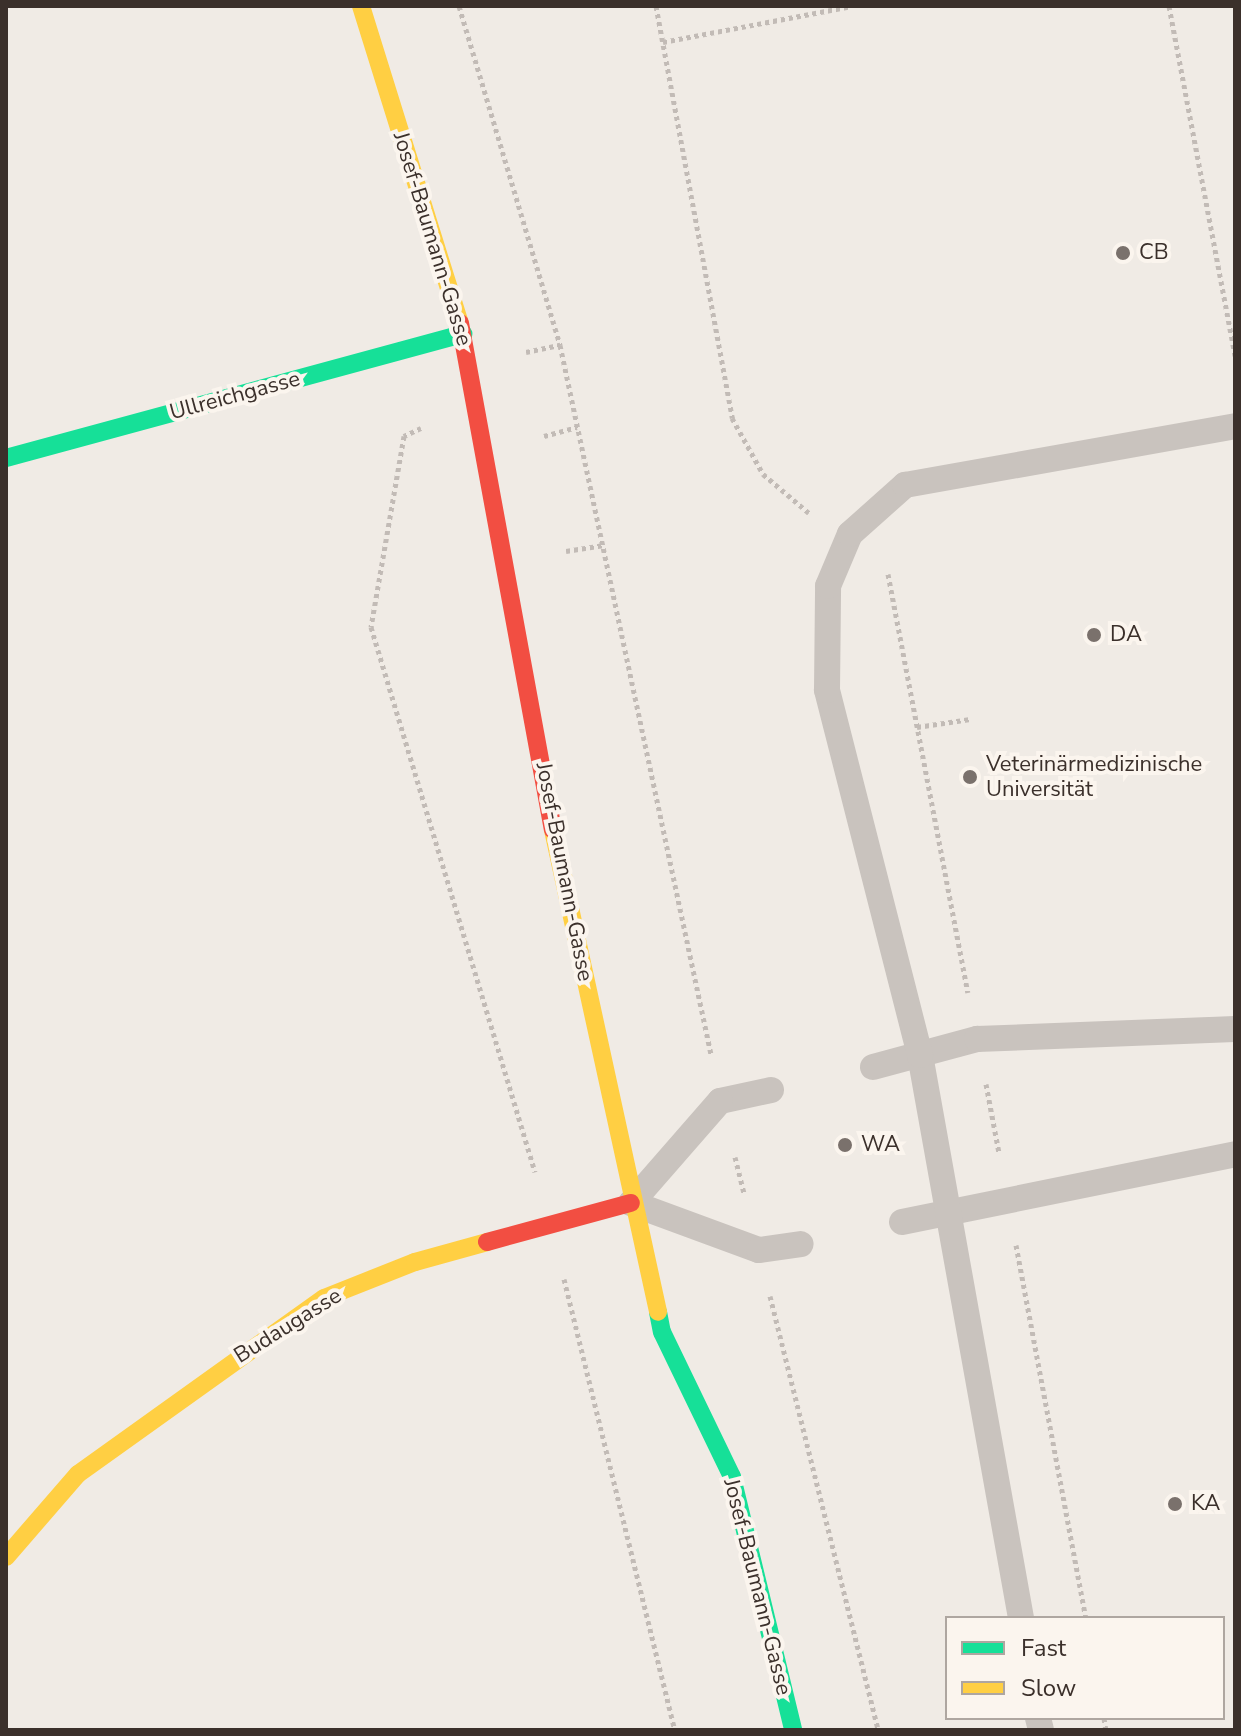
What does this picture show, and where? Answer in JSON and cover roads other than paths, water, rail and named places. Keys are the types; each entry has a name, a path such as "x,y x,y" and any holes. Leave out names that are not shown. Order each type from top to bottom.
{"street":[{"name":"Josef-Baumann-Gasse","path":"361,6 463,334 552,825 631,1203 662,1332 732,1477 793,1730"},
{"name":"Ullreichgasse","path":"6,458 463,334"},
{"name":"Budaugasse","path":"6,1557 78,1474 324,1298 415,1262 631,1203"}],"lane":[{"path":"1021,1616 920,1055 827,690 828,586 850,534 905,485 1235,426"},
{"path":"873,1067 977,1039 1235,1029"},
{"path":"771,1090 720,1101 631,1203 759,1250 801,1244"},
{"path":"902,1222 1235,1154"}],"place":[{"name":"CB","path":"1123,253"},
{"name":"DA","path":"1094,635"},
{"name":"Veterinärmedizinische Universität","path":"970,777"},
{"name":"WA","path":"845,1145"},
{"name":"KA","path":"1175,1504"}]}
